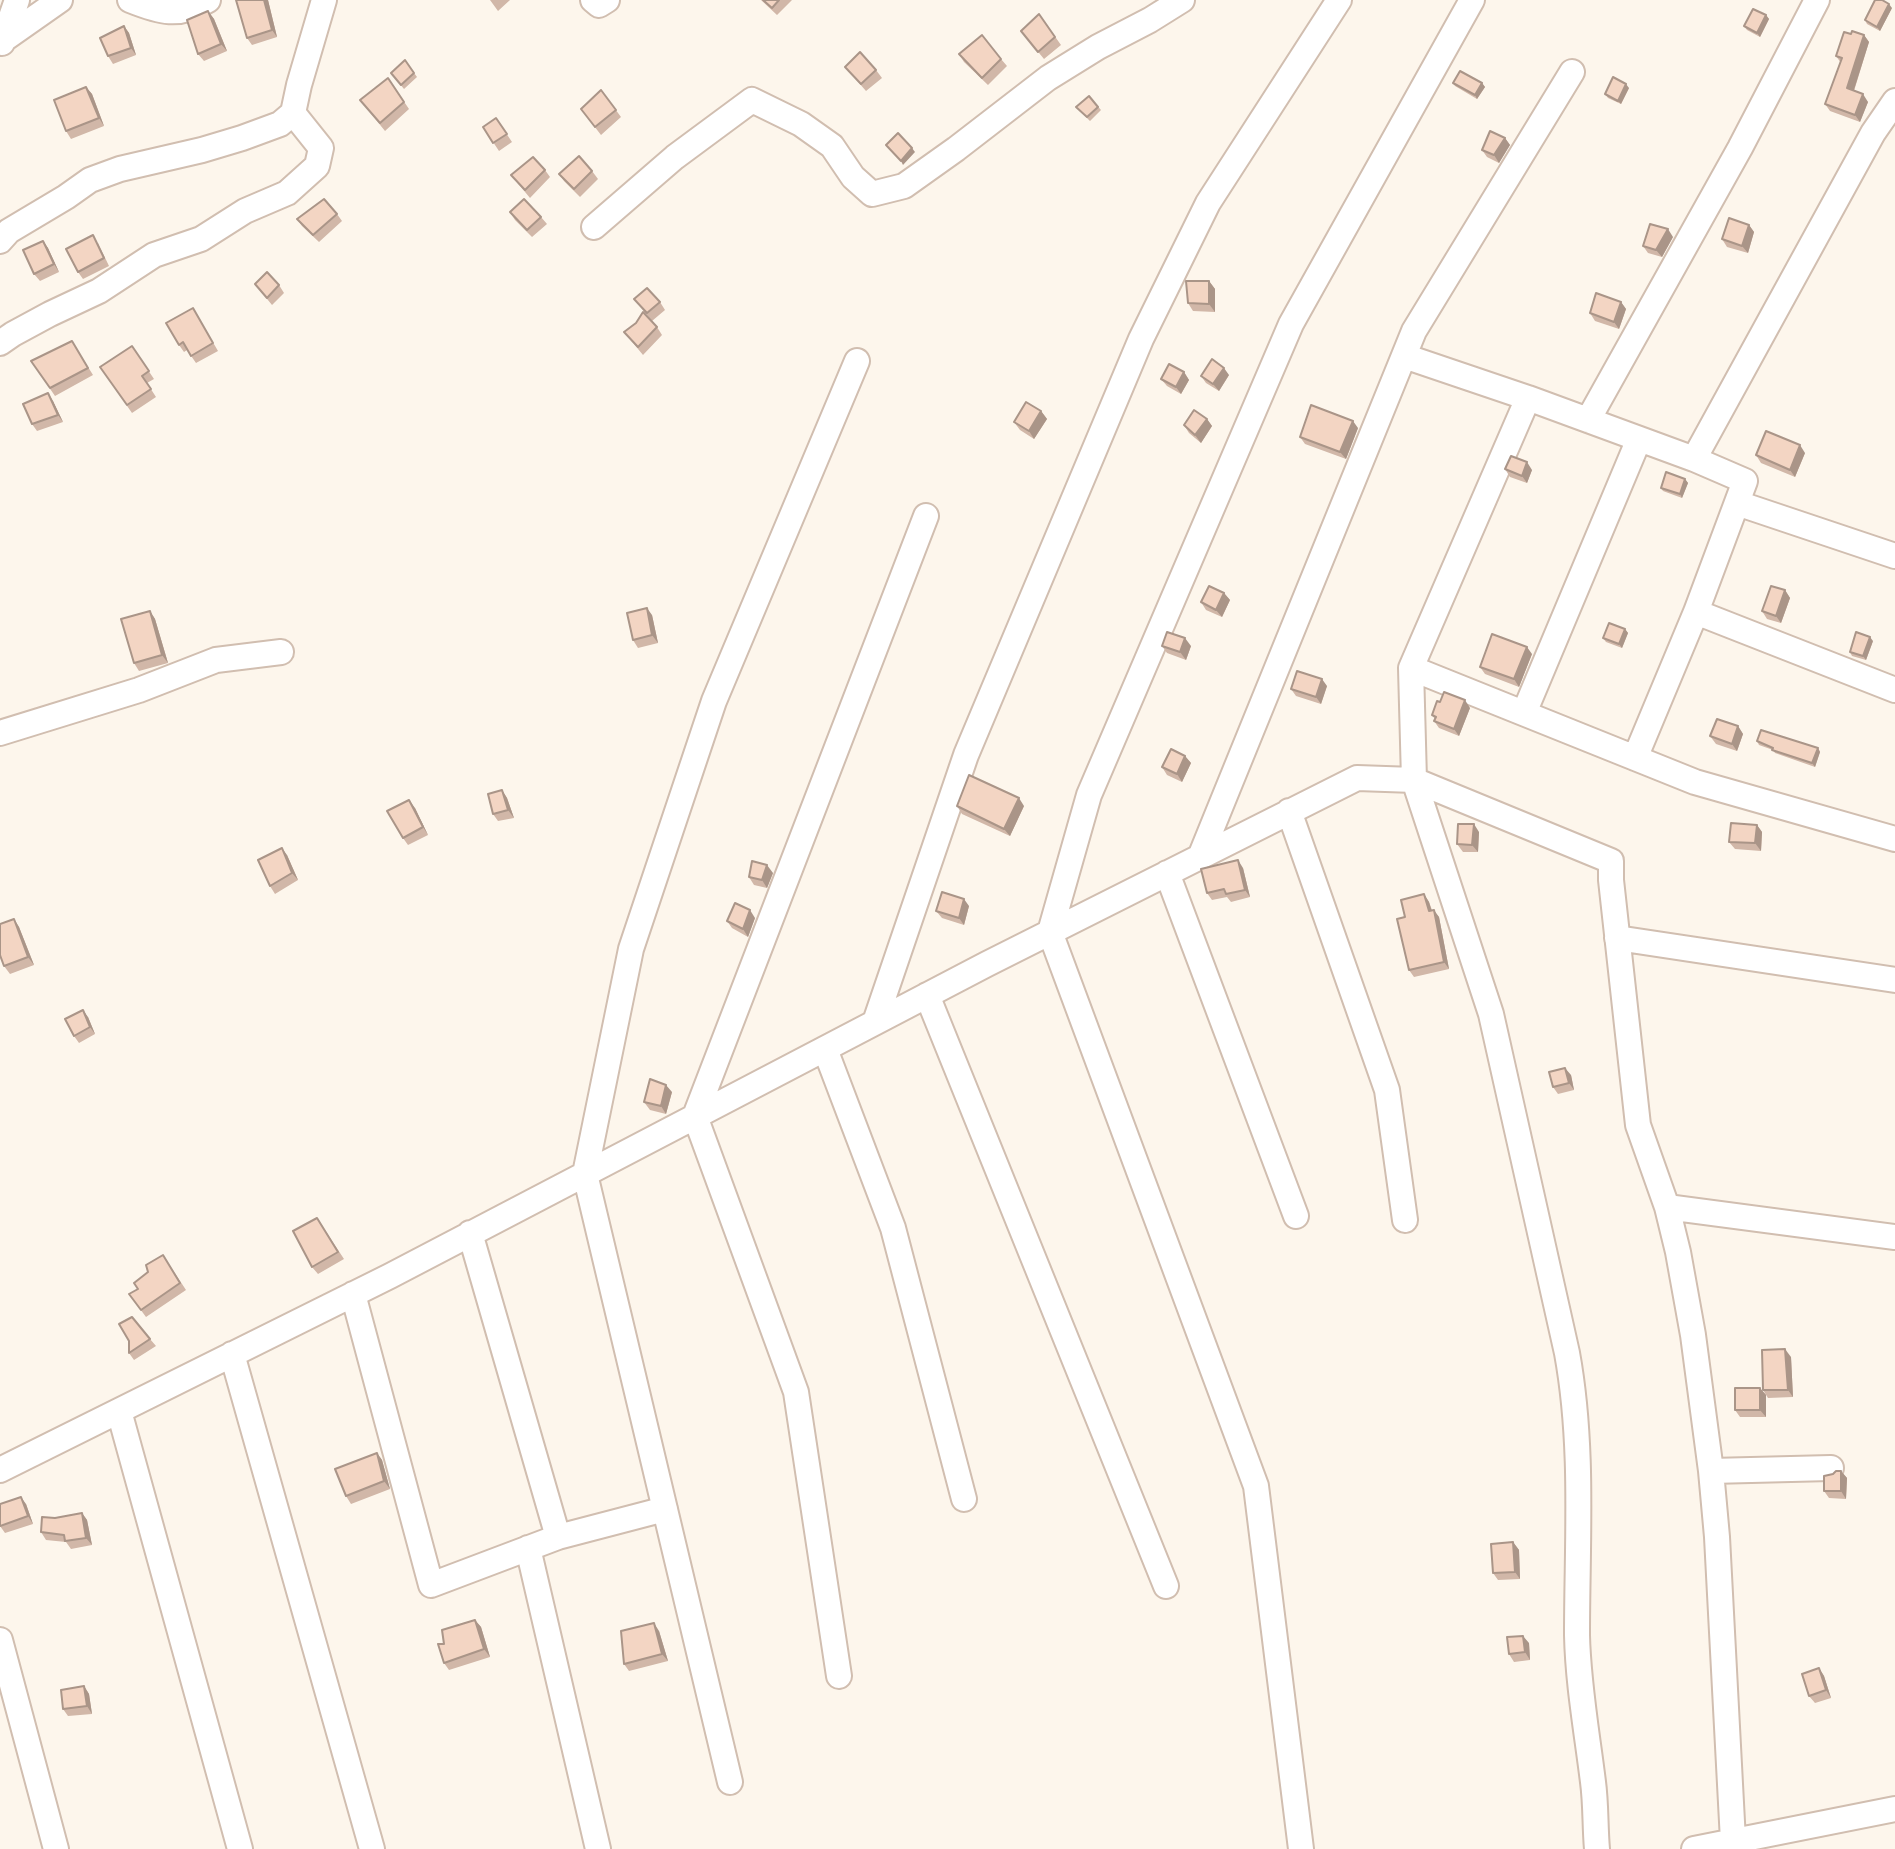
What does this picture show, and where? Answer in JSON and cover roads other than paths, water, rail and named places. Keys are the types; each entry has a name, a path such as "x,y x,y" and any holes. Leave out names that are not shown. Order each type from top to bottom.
{"street":[{"path":"1,45 17,0"},
{"path":"1,45 60,0"},
{"path":"130,0 177,13 194,9 208,0"},
{"path":"0,241 9,231 90,180 120,169 242,138 280,124 293,113 324,0"},
{"path":"593,0 599,5 607,0"},
{"path":"594,227 675,157 752,100 801,124 832,146 853,177 872,194 904,186 1048,78 1182,0"},
{"path":"875,1022 966,755 1141,339 1208,203 1339,0"},
{"path":"1301,1849 1256,1486 1050,932 1089,795 1291,324 1472,0"},
{"path":"1588,420 1740,148 1817,0"},
{"path":"1200,857 1414,331 1572,72"},
{"path":"1694,459 1873,133 1895,101"},
{"path":"0,343 50,314 99,291 154,255 201,239 245,211 287,193 317,166 321,148 293,113"},
{"path":"1404,356 1528,398 1745,481 1696,612 1635,758"},
{"path":"730,1782 585,1174 631,949 714,701 857,361"},
{"path":"1528,398 1411,668 1414,780 1491,1014 1573,1388 1577,1431 1579,1551 1577,1637 1583,1712 1594,1785 1597,1849"},
{"path":"1524,713 1639,439"},
{"path":"1737,503 1895,556"},
{"path":"839,1676 796,1392 695,1116 926,516"},
{"path":"1696,612 1895,690"},
{"path":"0,733 139,690 216,660 281,652"},
{"path":"1411,668 1695,782 1895,839"},
{"path":"0,1470 353,1294 927,995 1289,811 1357,778 1414,780 1611,861 1638,1125 1667,1207 1678,1252 1693,1335 1711,1471 1733,1841"},
{"path":"1289,811 1387,1090 1405,1220"},
{"path":"1167,873 1296,1216"},
{"path":"1617,938 1895,980"},
{"path":"927,995 1166,1586"},
{"path":"825,1049 893,1228 964,1499"},
{"path":"1667,1207 1895,1237"},
{"path":"470,1233 558,1537"},
{"path":"353,1294 431,1585 558,1537 665,1509"},
{"path":"232,1354 372,1849"},
{"path":"119,1411 240,1849"},
{"path":"1711,1471 1831,1468"},
{"path":"528,1548 598,1849"},
{"path":"0,1640 56,1849"},
{"path":"0,1729 20,1713"},
{"path":"1694,1849 1895,1809"}]}
